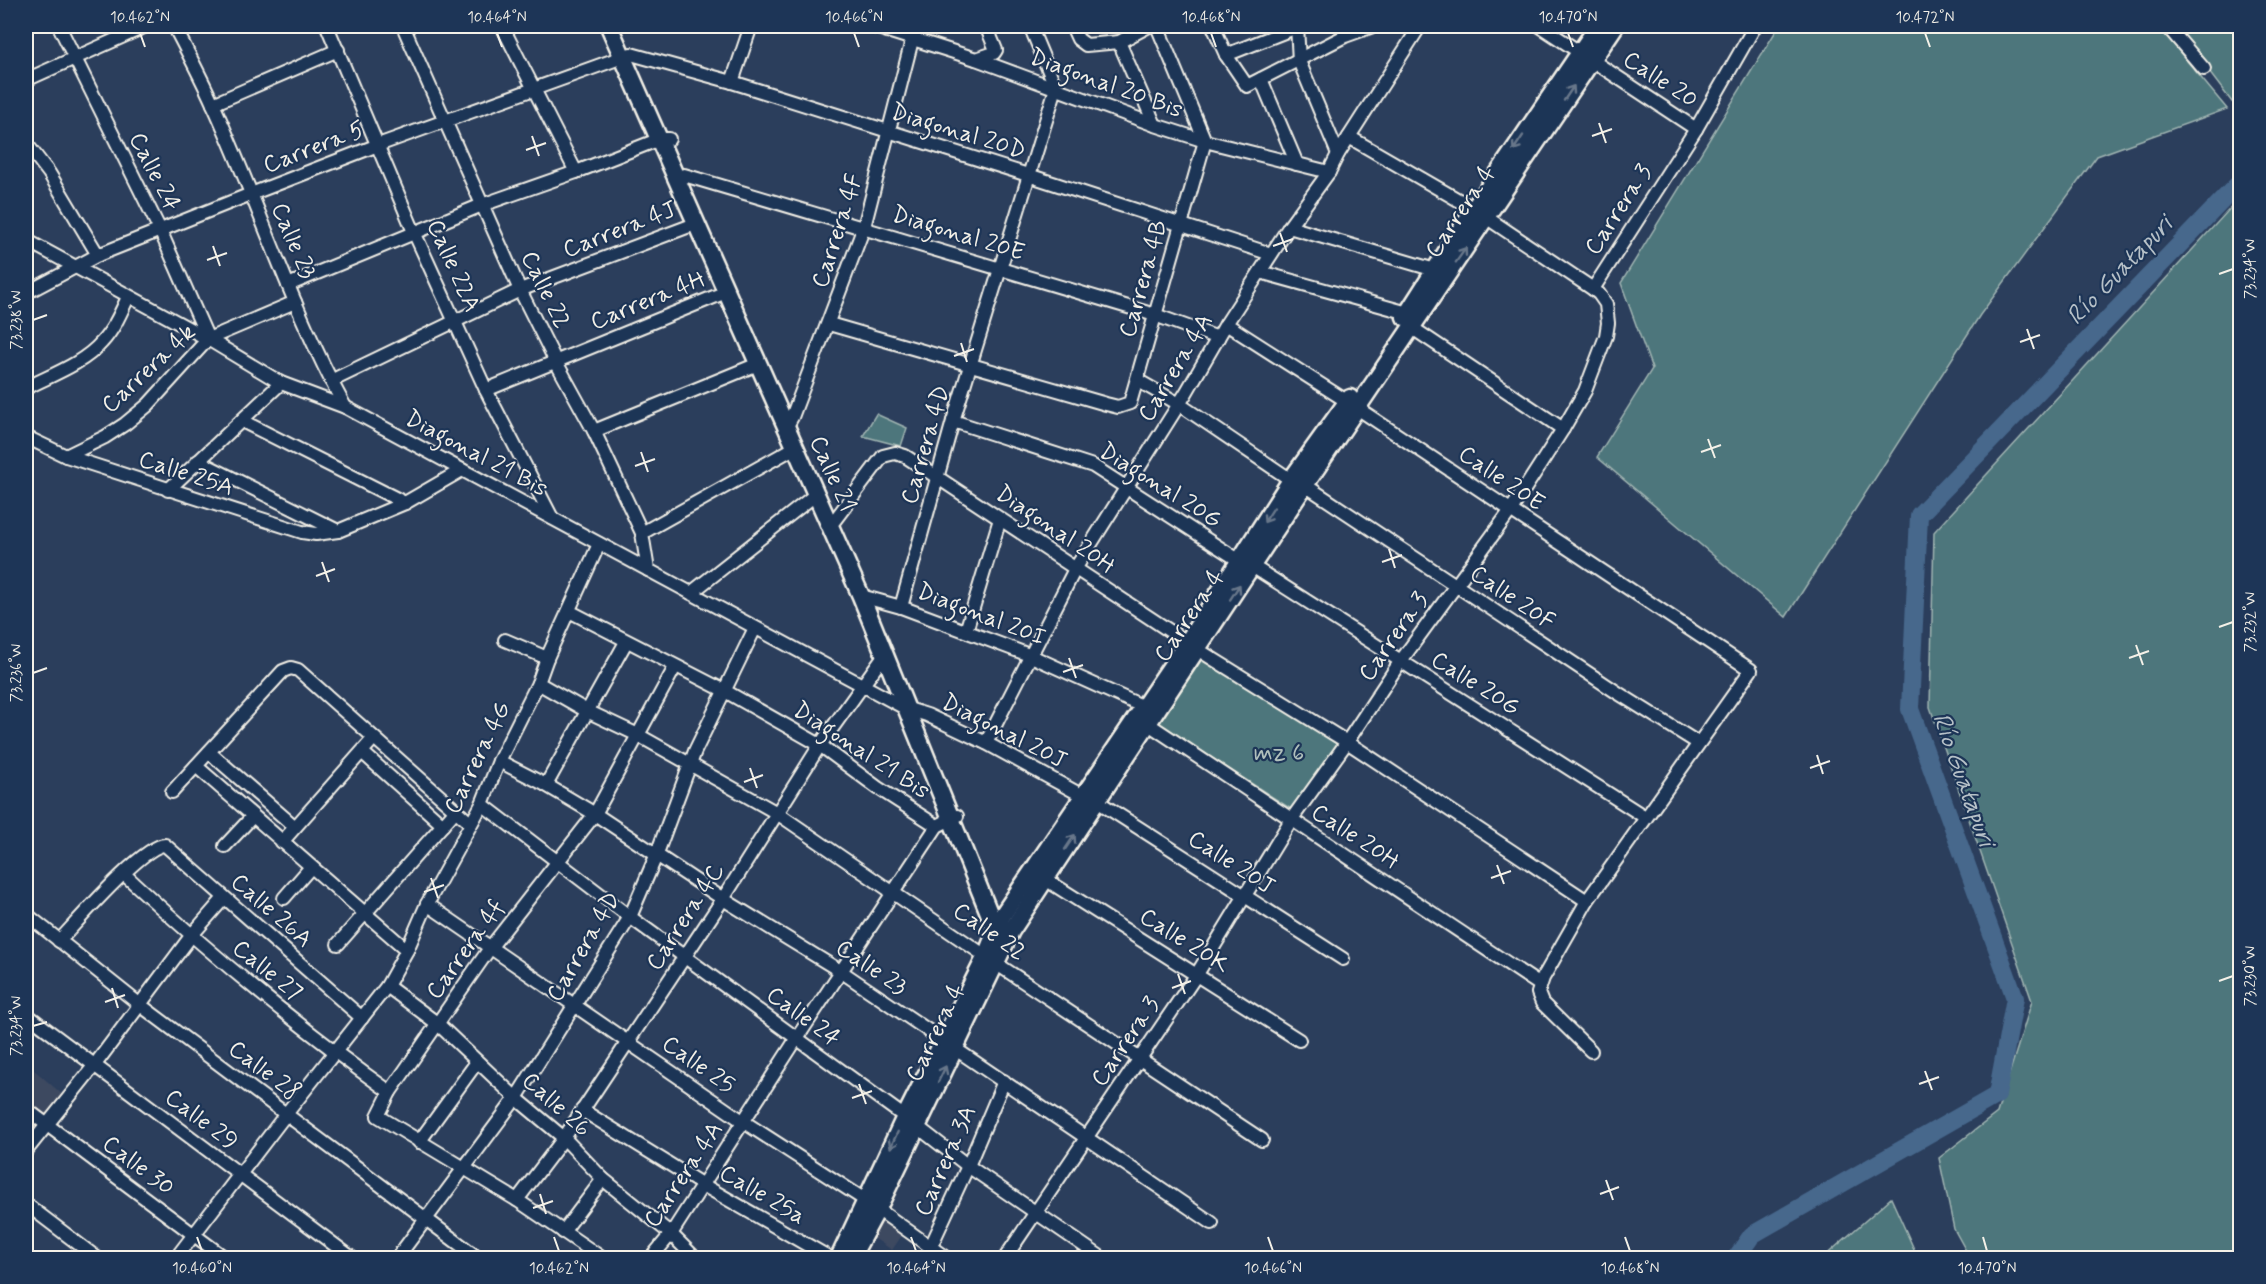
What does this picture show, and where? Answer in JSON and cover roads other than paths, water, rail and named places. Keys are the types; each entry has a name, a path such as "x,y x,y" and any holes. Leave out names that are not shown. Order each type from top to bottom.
{"main road":[{"name":"Calle 21","path":"609,26 627,55"},
{"name":"Calle 21","path":"618,26 627,55 664,139 695,224 758,363 789,423 794,448 864,596 885,654 1004,931"},
{"name":"Carrera 4","path":"851,1258 872,1204 1004,931 1298,482 1410,320 1585,56 1598,26"},
{"name":"Carrera 4","path":"1585,56 1615,26"},
{"name":"Calle 21","path":"664,139 684,175 789,423 834,521 909,709"},
{"name":"Carrera 4","path":"1410,320 1435,270 1480,214"},
{"name":"Carrera 4","path":"1004,931 1045,879 1090,799"},
{"name":"Carrera 4","path":"839,1258 872,1204"}],"street":[{"name":"Calle 24","path":"59,26 160,230 208,339"},
{"path":"26,80 146,26"},
{"name":"Calle 23","path":"174,26 213,104 288,285 345,407"},
{"name":"Calle 22A","path":"327,26 454,321 486,390 552,519"},
{"name":"Calle 22","path":"403,26 520,290 594,431 642,533 648,570"},
{"path":"502,26 576,172"},
{"path":"732,82 751,26"},
{"name":"Diagonal 20 Bis","path":"872,26 976,59 1205,141 1329,172"},
{"path":"906,26 912,40"},
{"path":"976,59 994,53 995,48 986,26"},
{"path":"1030,26 1056,88"},
{"path":"1072,26 1078,39 1086,45 1119,42 1149,26"},
{"path":"1157,26 1205,141"},
{"path":"1213,26 1226,55 1247,86 1299,61 1343,31 1372,26"},
{"path":"1226,55 1297,26 1299,61 1338,154"},
{"name":"Carrera 4A","path":"986,743 1075,569 1179,404 1226,324 1289,227 1329,172 1338,154 1420,26"},
{"name":"Calle 20","path":"1540,26 1696,129"},
{"name":"Carrera 3","path":"1005,1258 1197,974 1291,820 1347,742 1400,662 1511,510 1563,429 1585,391 1606,336 1608,323 1606,304 1593,289 1696,129 1755,26"},
{"path":"2167,26 2204,69"},
{"name":"Carrera 4F","path":"789,423 829,324 864,227 912,40"},
{"path":"1119,42 1155,125"},
{"path":"213,104 338,50"},
{"name":"Carrera 5","path":"26,293 98,255 160,230 378,146 627,55"},
{"name":"Diagonal 20D","path":"627,55 732,82 1272,254"},
{"path":"1261,79 1297,164"},
{"name":"Carrera 4D","path":"902,607 953,421 1056,88"},
{"path":"1349,137 1480,214 1593,289"},
{"path":"288,285 482,205 664,139"},
{"name":"Carrera 4B","path":"970,367 1118,407 1130,403 1205,141"},
{"path":"26,144 49,173 98,255"},
{"name":"Diagonal 20E","path":"684,175 1155,315 1218,338"},
{"name":"Carrera 4J","path":"331,381 520,290 695,224"},
{"path":"1289,227 1435,270"},
{"name":"Diagonal 21 Bis","path":"26,240 208,339 281,383 345,407 909,709"},
{"path":"1260,272 1410,320 1563,429"},
{"name":"Carrera 4H","path":"486,390 726,292"},
{"path":"26,388 89,355 103,342 128,297"},
{"name":"Carrera 4k","path":"66,456 105,437 125,424 148,405 208,339 296,302"},
{"path":"829,324 970,367"},
{"name":"Calle 20E","path":"1226,324 1751,670 1698,743"},
{"path":"594,431 758,363"},
{"name":"Calle 20F","path":"1137,380 1179,404 1618,693 1698,743"},
{"path":"168,490 281,383"},
{"path":"242,421 405,503"},
{"name":"Diagonal 20G","path":"953,421 1094,466 1246,564"},
{"name":"Calle 25A","path":"26,437 66,456 168,490 316,534 338,531 405,503 462,470"},
{"path":"642,533 794,448"},
{"name":"Diagonal 20H","path":"834,521 880,459 888,453 905,456 1192,646"},
{"path":"198,461 338,531"},
{"path":"691,593 815,495"},
{"path":"966,631 1000,519"},
{"name":"Carrera 4G","path":"362,1018 387,986 407,950 427,904 482,804 499,761 600,544"},
{"name":"Calle 20G","path":"1246,564 1645,817"},
{"name":"Diagonal 20I","path":"864,596 902,607 1029,655 1146,715"},
{"name":"Diagonal 21 Bis","path":"569,612 725,691 820,745 878,788 937,826"},
{"name":"Carrera 4D","path":"397,1258 516,1098 630,917 656,856 690,764 755,628"},
{"path":"505,640 547,658"},
{"path":"546,785 626,642"},
{"path":"1192,646 1347,742 1587,901"},
{"name":"Carrera 4C","path":"517,1200 564,1138 723,899 820,745 885,654"},
{"name":"Carrera 4f","path":"419,1142 378,1116 390,1092 490,948 595,814 675,667"},
{"path":"172,792 283,671 288,669 297,670 470,823"},
{"name":"Calle 22","path":"537,683 587,711 638,735 777,813 991,960 1262,1140"},
{"name":"Diagonal 20J","path":"909,709 986,743 1090,799"},
{"name":"Calle 20H","path":"1146,715 1291,820 1540,985"},
{"path":"282,842 374,738"},
{"path":"1592,1051 1542,1003 1538,993 1540,985 1587,901 1698,743"},
{"path":"209,752 295,827"},
{"path":"362,752 443,825"},
{"name":"Calle 23","path":"499,761 595,814 723,899 842,972 1212,1223"},
{"path":"195,766 407,950"},
{"name":"Calle 20J","path":"1090,799 1343,959"},
{"name":"Calle 24","path":"482,804 630,917 968,1166 1102,1258"},
{"path":"338,944 455,811"},
{"path":"225,846 253,816"},
{"name":"Carrera 4A","path":"651,1258 671,1234 937,826 955,816"},
{"name":"Calle 26A","path":"124,874 151,849 165,845 362,1018"},
{"path":"284,898 311,867"},
{"path":"59,940 124,874"},
{"name":"Calle 27","path":"124,874 191,936 335,1053 390,1092"},
{"name":"Calle 20K","path":"1045,879 1299,1040"},
{"path":"26,1151 94,1066 191,936 224,898"},
{"name":"Calle 25","path":"427,904 744,1122 872,1204 929,1252 946,1258"},
{"name":"Calle 28","path":"26,914 139,1004 478,1258"},
{"name":"Calle 26","path":"387,986 438,1024 516,1098 564,1138 603,1179 671,1234 695,1258"},
{"name":"Calle 29","path":"26,1014 352,1258"},
{"path":"176,1258 362,1018"},
{"path":"477,1062 419,1142 465,1167 602,1258"},
{"name":"Carrera 3A","path":"929,1252 1004,1081"},
{"name":"Calle 30","path":"26,1108 225,1258"},
{"name":"Calle 25a","path":"582,1110 703,1185 830,1258"},
{"path":"563,1232 603,1179"},
{"path":"26,1204 97,1258"}],"waterway":[{"name":"Río Guatapuri","path":"1736,1258 1752,1235 1997,1095 2015,998 1910,709 1919,515 2240,184"}],"park label":[{"name":"mz 6","path":"1279,753"}]}
